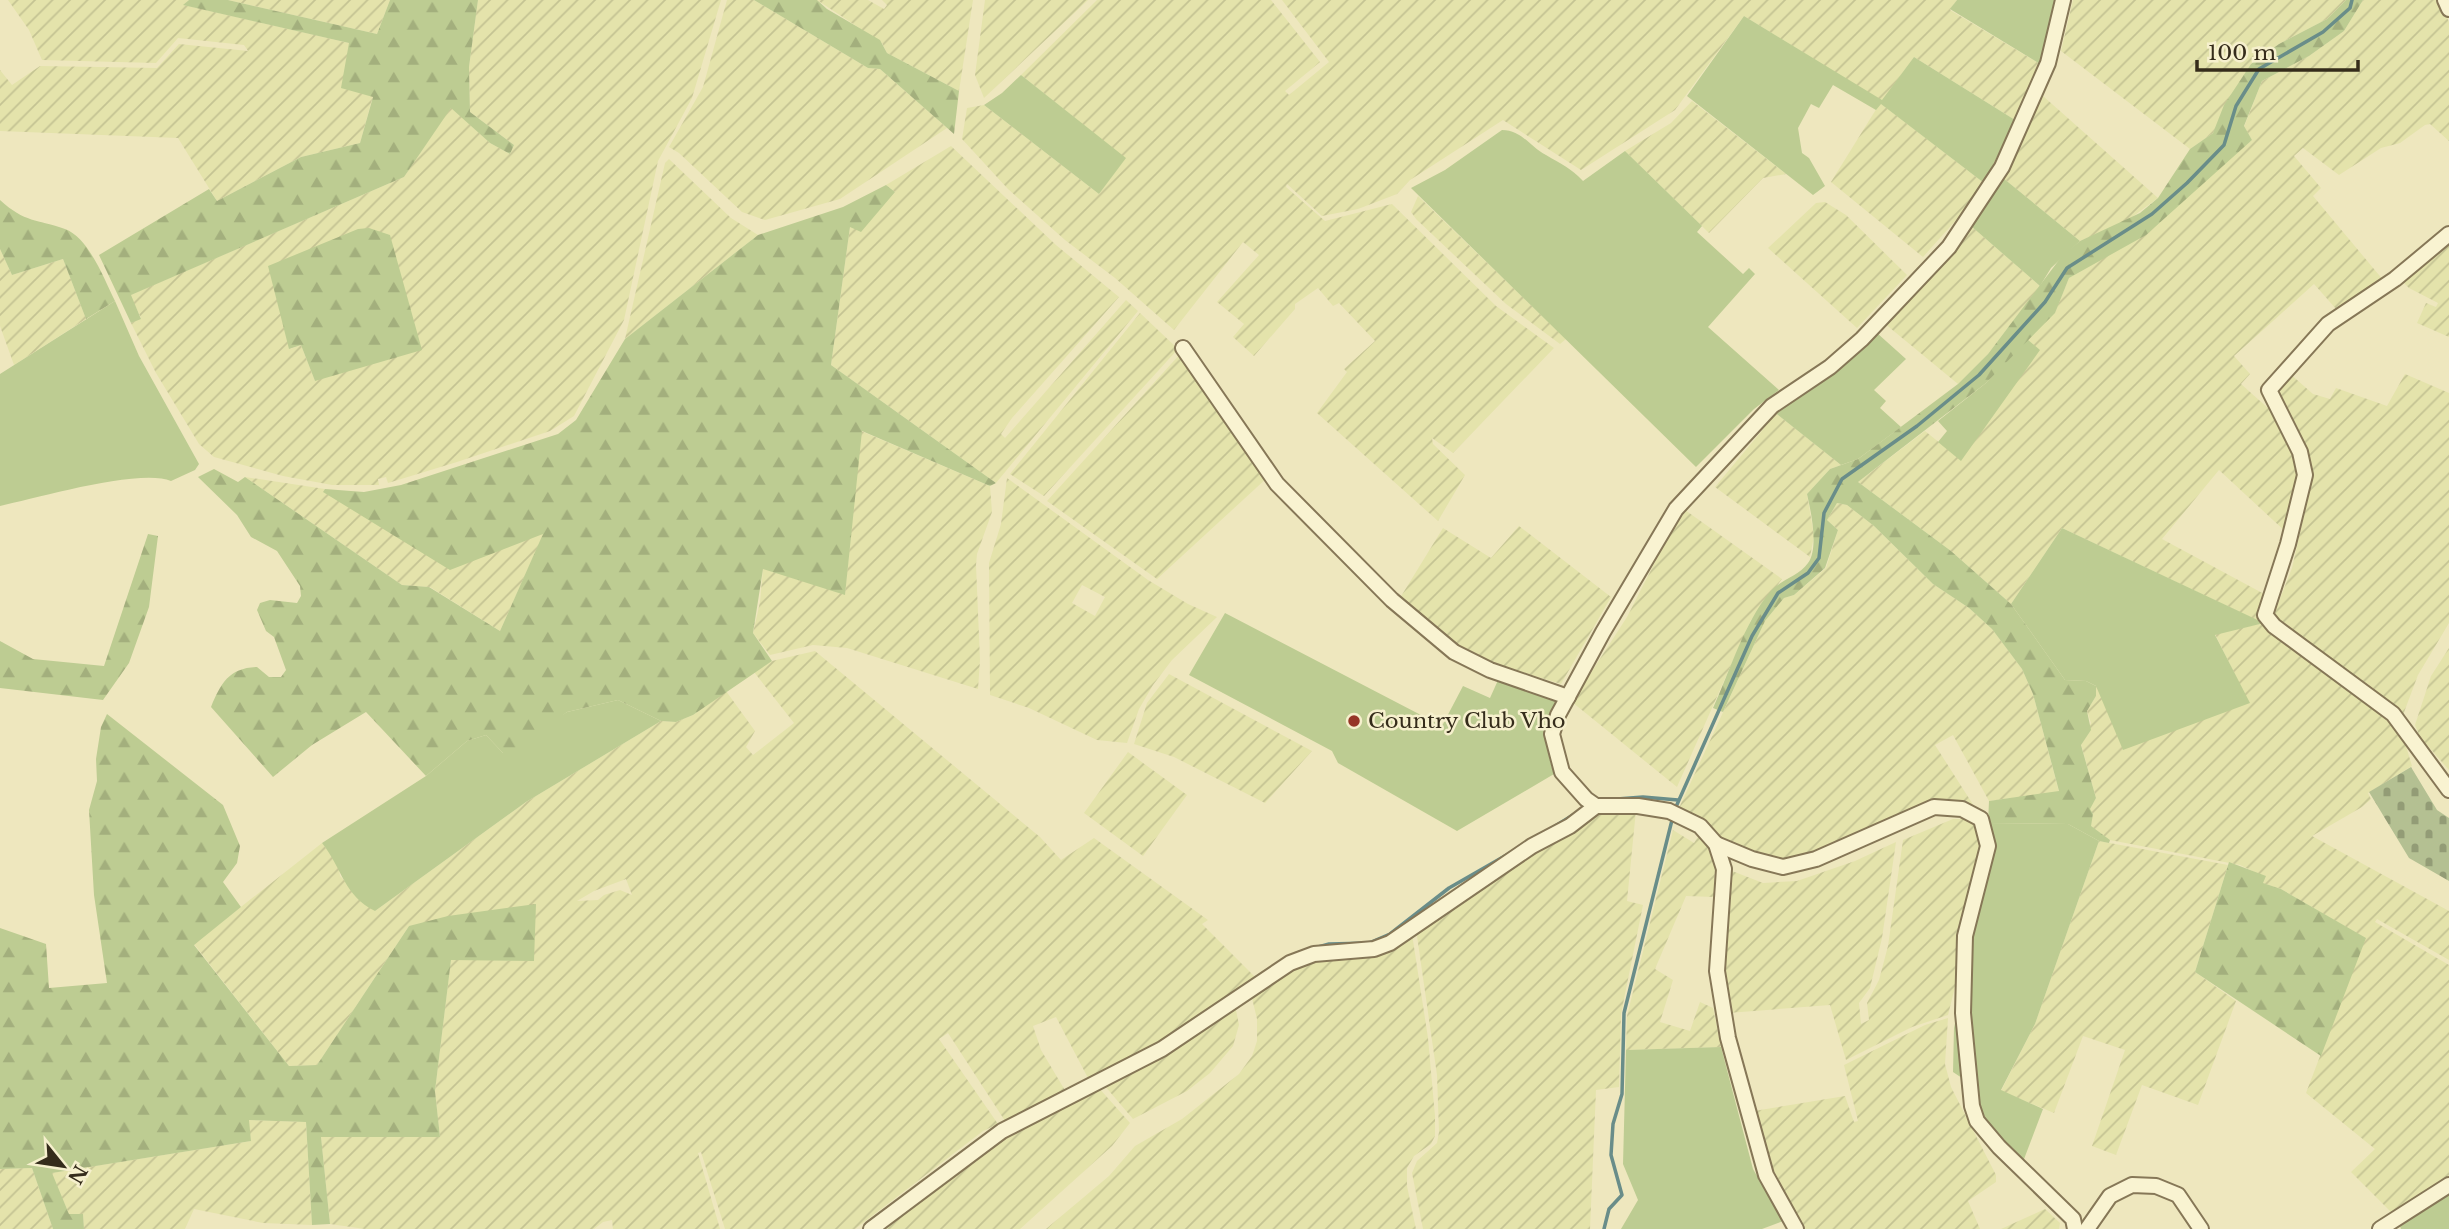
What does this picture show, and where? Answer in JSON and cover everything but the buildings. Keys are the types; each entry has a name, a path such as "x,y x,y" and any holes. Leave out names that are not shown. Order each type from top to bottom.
{"street":[{"path":"1596,806 1575,789 1562,772 1552,734 1568,697 1676,509 1772,406 1830,367 1872,331 1949,247 2002,167 2048,63 2063,0"},
{"path":"2445,0 2449,9"},
{"path":"2449,234 2395,279 2328,324 2269,390 2300,452 2305,475 2288,544 2265,615 2274,626 2398,719 2449,790"},
{"path":"1184,348 1278,484 1392,600 1454,652 1490,670 1568,697"},
{"path":"871,1229 1002,1131 1162,1049 1290,963 1314,954 1374,949 1390,943 1532,846 1570,826 1596,806 1638,806 1675,813 1700,826 1716,844 1724,869 1717,971 1728,1038 1766,1175 1796,1229"},
{"path":"1716,844 1752,859 1783,867 1816,859 1934,807 1962,809 1981,819 1988,846 1965,936 1964,1013 1972,1106 1977,1121 1998,1147 2073,1219 2076,1229"},
{"path":"2087,1229 2110,1196 2132,1185 2156,1185 2178,1195 2201,1229"},
{"path":"2380,1229 2449,1185"}],"green space":[{"path":"8,0 189,0 184,5 349,43 373,96 360,143 301,157 217,201 178,138 0,131 0,70 12,85 40,66 157,68 179,44 248,51 244,45 178,38 156,63 42,60 29,30"},
{"path":"189,0 228,0 377,34 390,0 478,0 469,67 470,112 514,145 510,154 490,143 451,108 404,177 131,295 141,319 131,323 99,255 209,189 217,201 301,157 360,143 373,97 341,88 349,43 183,5"},
{"path":"228,0 390,0 377,34"},
{"path":"478,0 721,0 692,98 658,161 624,320 574,416 550,431 388,483 386,477 378,479 379,485 332,485 283,476 214,457 199,444 156,373 131,323 141,318 130,295 404,177 451,107 490,143 510,154 514,145 470,112 469,67","holes":["390,235 315,381 301,345 290,349"]},
{"path":"727,0 754,0 868,68 880,69 947,128 840,199 765,220 742,212 679,153 669,147 703,87"},
{"path":"754,0 817,0 827,9 880,40 887,53 959,91 954,134 880,69 868,68"},
{"path":"817,0 868,0 884,9 887,5 882,0 973,0 959,91 887,53 882,43"},
{"path":"985,0 1088,0 984,98 975,75"},
{"path":"1097,0 1271,0 1320,62 1285,91 1289,95 1329,62 1282,0 1957,0 1950,10 2040,64 2015,120 1914,57 1882,101 1744,16 1675,110 1581,170 1503,120 1410,180 1397,194 1358,209 1322,216 1287,184 1286,187 1325,221 1392,204 1496,306 1554,348 1453,453 1432,438 1433,444 1465,475 1438,521 1317,413 1347,372 1344,369 1375,341 1339,303 1333,306 1318,288 1295,304 1295,309 1254,356 1233,337 1244,324 1217,302 1259,255 1243,242 1174,330 1008,189 962,139 967,108 984,105 1099,194 1125,158 1021,75"},
{"path":"1957,0 2056,0 2051,34 2040,64 1950,9"},
{"path":"2073,0 2346,0 2327,19 2279,44 2251,64 2213,133 2190,149 2061,51"},
{"path":"2346,0 2363,0 2344,31 2309,56 2262,81 2244,126 2252,140 2146,235 2069,278 2055,313 1986,383 1858,482 1951,551 2011,604 2065,680 2086,681 2096,686 2096,696 2087,711 2091,730 2081,745 2096,798 2090,809 2093,814 2091,826 2110,840 2109,843 2099,841 2068,824 1988,823 1989,801 2059,791 2033,694 2022,669 1992,629 1969,608 1933,584 1874,526 1847,505 1837,503 1827,520 1838,530 1825,568 1794,595 1784,598 1765,621 1723,712 1713,708 1745,633 1761,604 1774,588 1808,563 1813,548 1813,530 1807,494 1830,469 1858,459 1958,384 1988,354 2062,256 2080,241 2140,213 2158,198 2190,149 2213,133 2224,105 2251,64 2279,44 2327,19"},
{"path":"2363,0 2439,0 2449,22 2449,141 2430,124 2425,125 2400,143 2381,148 2339,175 2303,148 2294,156 2321,188 2313,196 2384,281 2337,310 2314,284 2234,356 2250,374 2241,384 2278,417 2302,469 2287,533 2219,470 2162,539 2266,595 2262,608 2388,717 2403,736 2412,766 2368,793 2371,799 2362,807 2312,836 2449,911 2449,960 2377,919 2375,922 2449,965 2449,1180 2393,1214 2351,1172 2375,1149 2306,1093 2365,938 2281,889 2262,883 2265,877 2240,865 2110,840 2090,826 2093,814 2089,809 2096,798 2081,744 2091,723 2087,711 2096,696 2096,686 2249,703 2215,634 2263,623 2062,528 2011,604 1951,551 1858,482 1925,431 1961,460 2039,350 2027,339 2055,312 2069,278 2252,140 2244,127 2262,81 2309,56 2344,31"},
{"path":"1744,16 1882,100 1914,57 2015,120 1984,183 1881,104 1876,110 1833,85 1819,108 1811,104 1798,128 1802,153 1809,158 1825,186 1813,195 1687,96"},
{"path":"1021,75 1126,158 1099,194 984,105"},
{"path":"2043,96 2158,198 2124,223 2080,241 2003,178"},
{"path":"1692,101 1786,174 1763,178 1709,233 1625,151 1671,123"},
{"path":"1880,103 1984,183 1923,257 1831,182"},
{"path":"1502,130 1520,136 1540,152 1570,169 1583,181 1625,151 1702,226 1697,232 1743,274 1749,268 1755,274 1708,327 1779,390 1754,409 1696,467 1411,188 1445,170"},
{"path":"951,146 1056,245 1119,297 1012,418 1001,434 1005,438 1126,300 1138,311 996,483 831,365 850,227 895,192 886,185"},
{"path":"669,159 731,218 758,235 625,339 665,163"},
{"path":"2003,178 2080,241 2051,268 2040,286 1971,226"},
{"path":"886,185 895,192 861,232 850,227 831,365 996,483 990,486 862,431 845,595 763,569 753,633 772,661 693,715 676,722 661,721 618,700 567,712 513,754 503,753 486,735 467,741 426,776 366,712 312,745 273,777 211,707 227,678 239,670 257,667 269,677 281,677 286,670 274,637 266,631 257,610 260,603 270,600 297,603 301,596 300,586 277,551 251,537 237,515 198,477 214,469 238,482 245,477 402,585 429,587 500,631 543,534 450,570 323,492 325,489 364,492 401,485 558,434 576,420 625,339 758,235 843,207"},
{"path":"1418,196 1566,339 1560,344 1506,304 1416,219 1411,212"},
{"path":"0,200 24,217 74,234 95,260 115,301 86,319 63,259 12,275 0,249"},
{"path":"1825,202 1846,215 1907,275 1857,328 1768,248 1816,203"},
{"path":"1971,226 2040,286 1988,354 1958,384 1884,323"},
{"path":"369,228 390,235 422,350 315,381 301,345 289,349 268,266 358,229"},
{"path":"2449,241 2449,337 2417,323 2426,303 2436,307 2438,303 2409,288 2401,280"},
{"path":"0,249 12,275 63,259 86,319 14,365 0,326"},
{"path":"115,301 139,356 199,464 195,470 171,481 136,478 113,481 0,506 0,374"},
{"path":"1140,313 1178,349 1044,496 1010,474"},
{"path":"1877,333 1906,359 1874,390 1886,401 1880,408 1901,427 1858,459 1841,465 1773,411 1838,367"},
{"path":"2027,339 2040,350 1961,461 1938,442 1947,431 1938,421 1986,383"},
{"path":"1181,353 1268,477 1157,579 1047,501"},
{"path":"2288,372 2313,394 2330,399 2336,388 2387,406 2405,374 2449,393 2449,623 2418,675 2403,715 2276,621 2274,614 2292,568 2311,485 2309,469 2274,394"},
{"path":"1773,411 1841,465 1830,469 1807,494 1814,536 1810,557 1715,487 1765,427"},
{"path":"861,431 990,486 992,512 977,554 976,565 980,660 978,689 847,648 813,645 770,655 753,633 760,602 763,568 845,594"},
{"path":"245,477 325,489 324,491 544,533 500,631 430,587 402,585"},
{"path":"1007,478 1148,580 1188,604 1217,617 1172,660 1153,685 1139,709 1127,743 1097,740 1029,708 990,695 989,563 1001,524","holes":["1082,585 1105,597 1095,616 1072,603"]},
{"path":"1837,503 1847,505 1874,526 1933,584 1969,608 1992,629 2022,669 2033,694 2059,792 1989,801 1953,735 1935,745 1979,814 1952,808 1945,800 1796,865 1734,855 1702,821 1679,808 1765,621 1784,598 1794,595 1826,568 1838,530 1827,520"},
{"path":"1685,510 1782,579 1751,620 1677,787 1572,702 1627,617 1672,529"},
{"path":"1519,526 1611,597 1561,684 1505,667 1461,648 1400,598 1443,528 1491,558"},
{"path":"2062,528 2264,623 2215,635 2250,703 2123,750 2096,686 2086,681 2065,680 2011,604"},
{"path":"148,534 158,536 149,607 129,663 103,700 0,688 0,641 33,659 104,666"},
{"name":"Country Club Vho","path":"1225,613 1442,726 1463,686 1490,698 1499,678 1556,701 1549,719 1547,737 1554,774 1457,831 1338,763 1332,751 1189,675"},
{"path":"2449,648 2449,770 2420,737 2415,725 2431,676"},
{"path":"815,651 1040,837 1061,860 1094,838 1208,920 1202,924 1255,977 1159,1043 1088,1078 1056,1017 1033,1026 1041,1050 1066,1092 1007,1124 948,1033 939,1039 998,1124 983,1131 855,1229 725,1229 701,1152 698,1153 720,1229 613,1229 612,1220 603,1222 594,1229 365,1229 330,1224 321,1137 440,1137 435,1091 451,959 534,961 409,926 317,1065 289,1066 194,944 322,843 338,863 340,876 375,911 526,802 661,721 676,722 693,715 726,691 755,731 746,747 753,755 794,723 754,672 772,661","holes":["626,879 632,895 620,890 598,900 577,901 594,891"]},
{"path":"1169,674 1312,751 1265,803 1174,757 1134,744 1147,703"},
{"path":"618,700 661,721 526,802 375,911 356,898 322,843 426,776 467,741 486,735 503,753 567,712"},
{"path":"107,714 223,805 240,846 237,863 223,882 241,907 194,945 289,1066 317,1065 409,926 448,916 536,904 534,961 451,960 435,1091 440,1137 321,1137 330,1224 312,1225 306,1122 249,1120 251,1141 52,1173 69,1214 83,1214 84,1229 53,1229 32,1168 0,1169 0,928 46,944 49,988 107,983 94,895 89,810 97,781 96,759 101,727"},
{"path":"1128,752 1187,795 1143,856 1084,813"},
{"path":"2411,767 2437,810 2449,818 2449,881 2409,858 2369,792"},
{"path":"1636,810 1627,901 1643,905 1621,1014 1619,1087 1596,1090 1590,1229 1423,1229 1412,1173 1417,1161 1437,1143 1439,1132 1437,1075 1416,929 1595,815 1605,811"},
{"path":"1953,819 1968,819 1975,823 1983,836 1961,963 1948,1015 1912,1027 1846,1060 1830,1005 1728,1013 1723,984 1727,869 1763,883 1797,881 1855,861 1896,842 1882,938 1870,988 1859,1003 1861,1024 1869,1020 1867,1003 1879,980 1888,946 1903,840"},
{"path":"1988,823 2068,824 2099,841 2035,1024 2001,1090 2043,1109 2021,1167 1991,1136 1968,1082 1953,1072 1954,1028 1993,842"},
{"path":"1673,830 1694,843 1699,835 1710,848 1715,864 1714,897 1686,896 1655,969 1673,980 1660,1022 1690,1031 1700,1002 1713,1008 1721,1047 1626,1050 1627,1016"},
{"path":"2099,841 2228,865 2195,972 2236,1001 2198,1105 2142,1085 2116,1155 2092,1146 2125,1050 2083,1036 2054,1113 2001,1091 2035,1024"},
{"path":"2229,862 2266,876 2263,883 2281,889 2366,938 2321,1056 2195,972"},
{"path":"1412,934 1428,1038 1435,1116 1435,1136 1431,1144 1414,1156 1407,1168 1407,1186 1416,1229 1046,1229 1109,1176 1135,1146 1182,1119 1239,1074 1252,1056 1257,1041 1257,1019 1251,994 1289,968 1333,956 1373,957 1387,953"},
{"path":"1235,1005 1239,1025 1233,1046 1210,1073 1187,1091 1133,1119 1104,1085"},
{"path":"1948,1018 1945,1064 1951,1087 1996,1175 1996,1182 1968,1201 1980,1229 1804,1229 1771,1165 1754,1111 1845,1096 1854,1122 1858,1121 1844,1065 1925,1025"},
{"path":"1721,1047 1753,1169 1783,1221 1762,1229 1621,1229 1638,1200 1623,1164 1626,1050"},
{"path":"1098,1087 1130,1123 1112,1146 1020,1229 880,1229 1000,1139"},
{"path":"248,1120 306,1122 312,1225 263,1223 194,1209 185,1229 84,1229 83,1214 69,1214 51,1173 251,1141"},
{"path":"32,1168 53,1229 0,1229 0,1169"},
{"path":"2449,1189 2449,1229 2401,1229 2398,1221"},
{"path":"2045,1209 2060,1223 2059,1229 2001,1229"}],"waterway":[{"path":"1675,809 1752,636 1778,593 1808,573 1819,558 1824,513 1842,479 1917,426 1979,375 2045,302 2067,268 2152,214 2187,183 2224,145 2236,106 2259,69 2323,32 2350,8 2352,0"},
{"path":"1604,800 1643,797 1678,800"},
{"path":"1552,828 1573,815"},
{"path":"1604,1229 1609,1209 1622,1195 1611,1155 1613,1124 1622,1094 1624,1013 1673,816"},
{"path":"1297,953 1329,944 1369,943 1390,934 1449,888 1510,853"}],"place":[{"name":"Country Club Vho","path":"1354,721"}]}
